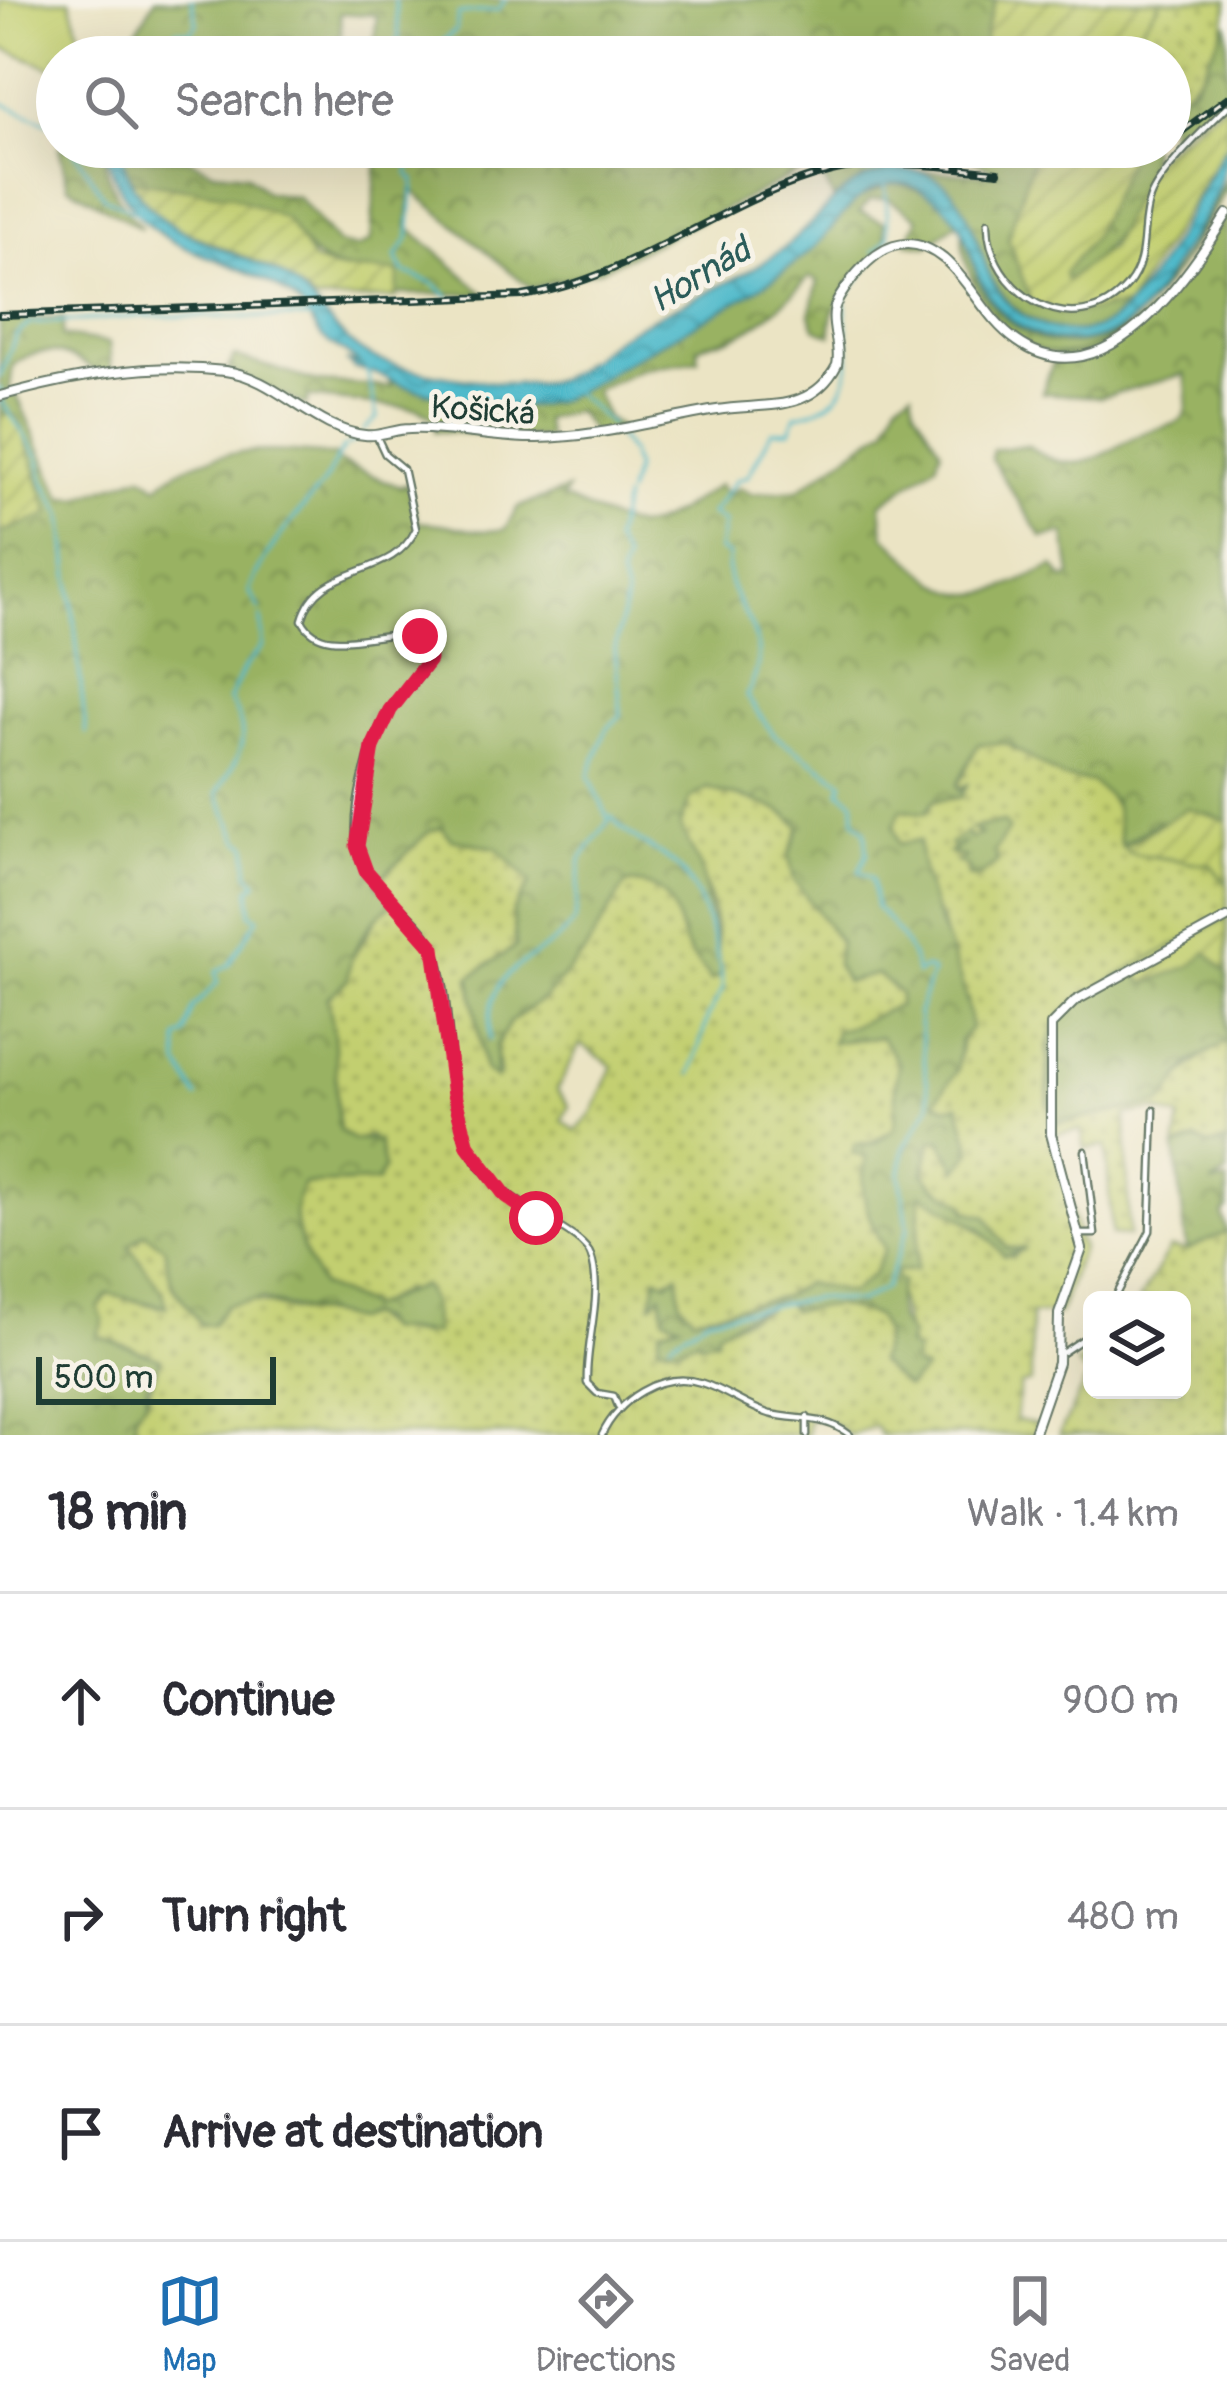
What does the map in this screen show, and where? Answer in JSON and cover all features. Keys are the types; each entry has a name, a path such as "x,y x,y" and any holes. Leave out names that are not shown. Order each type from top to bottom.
{"street":[{"path":"1191,148 1227,107"},
{"path":"988,221 995,265 1034,305 1053,312 1103,304 1127,286 1140,264 1153,192 1174,168"},
{"name":"Košická","path":"5,395 44,382 130,370 221,370 254,379 360,435 407,428 526,438 613,432 715,410 783,405 812,394 837,365 833,310 873,254 898,244 921,246 942,258 1020,344 1041,354 1067,357 1117,340 1143,323 1200,257 1227,214"},
{"path":"376,435 385,454 403,469 416,529 407,544 375,567 345,573 320,587 302,620 310,631 349,641 410,634 428,643 426,669 390,710 373,747 356,833 360,859 434,948 456,1107 476,1162 513,1202 579,1238 590,1252 594,1281 587,1383 597,1393 634,1394 695,1382 761,1411 830,1421 850,1435"},
{"path":"1034,1435 1059,1355 1057,1322 1079,1264 1080,1229 1051,1134 1051,1025 1075,1000 1227,918"},
{"path":"1119,1291 1150,1231 1154,1110"},
{"path":"1080,1229 1095,1234 1085,1150"},
{"path":"1059,1355 1083,1339"},
{"path":"602,1435 618,1406 634,1394"},
{"path":"614,1396 618,1406"},
{"path":"807,1417 807,1435"}],"green space":[{"path":"0,0 70,0 80,36 36,36 36,62 0,47"},
{"path":"155,0 996,0 989,36 375,36 377,15 340,13 340,36 133,36"},
{"path":"996,0 1161,0 1136,36 985,36"},
{"path":"1161,0 1227,0 1218,44 1191,84 1191,36 1136,36"},
{"path":"1227,23 1227,96 1191,123 1194,86"},
{"path":"1227,102 1227,144 1127,306 1066,314 1032,304 1008,238 1030,168 1124,168 1093,237 1064,273 1066,280 1110,248 1147,168 1191,168 1191,129"},
{"path":"64,168 107,168 111,185 142,229 68,186"},
{"path":"126,168 207,168 246,174 266,192 298,197 338,244 357,248 371,241 376,168 819,168 796,174 602,269 531,288 412,190 408,227 485,294 395,294 399,273 332,266 309,250 286,219 128,179"},
{"path":"988,168 1030,168 1008,238 1032,304 1116,301 1127,306 1112,320 1095,328 1060,330 1042,325 1011,304 976,252 946,186 868,178 833,198 822,175 869,169 998,173"},
{"path":"1124,168 1146,168 1111,240 1065,281 1064,273 1093,237"},
{"path":"128,179 231,195 286,219 314,261 336,269 399,272 396,298 315,301 276,271 177,228 148,207"},
{"path":"1227,180 1227,189 1208,221 1156,295"},
{"path":"895,182 936,196 959,221 927,246 907,243 918,218 887,198 869,200 859,212 884,222 886,242 836,306 831,335 815,328 810,315 818,281 809,277 755,325 698,347 698,360 641,369 594,390 607,418 624,431 595,435 576,411 544,419 548,438 435,431 436,420 419,409 308,397 306,406 228,369 234,356 317,382 392,387 389,381 417,390 578,390 758,288 810,252 853,200"},
{"path":"1227,212 1227,821 1205,813 1157,823 1121,845 1114,801 1092,782 1063,778 1006,743 978,744 957,785 959,791 968,784 961,797 933,801 926,813 901,809 894,826 899,844 919,840 928,888 961,980 971,1028 960,1040 957,1071 935,1101 946,1107 959,1105 972,1151 957,1170 941,1140 931,1141 924,1173 934,1186 964,1203 966,1211 986,1216 1006,1248 1025,1249 1004,1256 981,1229 921,1194 916,1270 896,1271 895,1278 902,1282 898,1311 911,1336 907,1345 915,1351 914,1366 925,1370 906,1387 878,1362 885,1335 876,1316 836,1305 792,1311 787,1303 771,1303 717,1331 716,1339 700,1342 697,1338 678,1347 658,1345 660,1329 680,1323 664,1317 661,1294 652,1303 657,1277 668,1282 678,1274 680,1302 693,1317 785,1296 805,1283 850,1293 873,1275 885,1249 866,1205 867,1158 853,1153 855,1144 874,1143 894,1129 899,1064 881,1037 832,1042 836,1030 898,1006 900,993 877,974 846,982 836,964 840,942 794,880 789,855 800,827 780,811 708,788 690,799 680,826 701,868 722,975 711,980 692,956 664,895 626,883 584,953 544,998 510,1022 496,1046 496,1079 485,1070 470,977 516,946 513,912 530,882 497,848 451,839 442,827 428,832 376,883 396,901 363,935 348,980 327,998 334,1031 339,1130 354,1140 378,1140 384,1168 377,1182 304,1184 296,1223 321,1286 371,1307 423,1285 432,1304 435,1333 385,1330 379,1320 367,1316 354,1321 262,1299 226,1305 213,1324 202,1325 172,1285 164,1247 145,1233 129,1246 163,1292 166,1307 108,1294 98,1308 103,1320 98,1336 161,1359 147,1385 146,1401 135,1413 135,1428 154,1435 0,1435 0,533 50,513 18,418 0,415 0,320 64,318 62,336 109,343 111,371 100,375 57,353 35,354 13,365 9,393 15,391 62,497 78,498 142,475 158,486 175,472 218,456 265,451 313,454 335,456 339,462 400,487 407,484 418,523 480,531 505,529 518,507 567,490 563,498 614,520 644,526 719,485 726,494 740,488 751,494 798,490 887,427 898,400 912,391 915,408 941,449 936,464 881,504 884,535 928,576 962,593 979,594 1054,566 1065,580 1071,575 1065,533 1042,537 991,459 993,450 1027,445 1061,462 1076,463 1184,417 1185,374 1101,397 1042,393 1055,357 1111,341 1156,307"},
{"path":"963,230 984,292 1004,317 1041,339 1083,343 1123,328 1099,345 1065,354 1029,346 993,315 981,297 966,263"},
{"path":"0,415 18,417 50,514 0,533"},
{"path":"1006,743 1063,778 1092,782 1117,810 1120,845 1130,853 1211,865 1227,885 1227,918 1075,1001 1047,1046 1048,1106 1162,1103 1190,1068 1227,1041 1227,1142 1210,1146 1195,1140 1175,1148 1180,1118 1153,1110 1126,1115 1129,1236 1112,1235 1106,1146 1085,1149 1081,1130 1051,1135 1082,1249 1059,1314 1031,1314 1031,1382 1020,1385 1015,1420 1037,1424 1033,1435 880,1435 875,1426 850,1435 830,1421 808,1417 807,1435 148,1434 135,1428 135,1413 146,1401 160,1359 98,1336 103,1320 97,1308 109,1294 159,1307 128,1246 146,1233 163,1243 213,1324 226,1305 253,1301 354,1320 367,1316 385,1329 424,1335 406,1289 372,1307 321,1286 296,1223 304,1184 377,1182 371,1136 354,1140 339,1130 331,1093 336,1063 327,998 382,910 376,884 428,832 442,827 451,839 497,848 531,882 513,912 516,946 470,977 484,1070 500,1076 496,1046 510,1022 544,998 584,953 625,883 664,895 689,951 710,980 717,944 711,902 680,826 690,799 708,788 768,806 800,827 804,873 822,918 840,942 836,964 846,982 877,974 900,993 899,1006 837,1030 833,1042 882,1037 899,1064 894,1129 853,1153 867,1157 878,1238 885,1248 873,1275 850,1293 805,1283 785,1296 693,1317 680,1302 677,1276 661,1282 664,1308 680,1323 660,1329 658,1345 679,1347 767,1309 770,1303 837,1306 876,1316 885,1335 878,1362 906,1387 911,1384 916,1374 895,1271 916,1269 921,1193 944,1203 1012,1257 1023,1248 1006,1248 990,1227 924,1173 931,1141 941,1140 950,1158 946,1107 935,1101 938,1090 957,1071 968,1000 955,978 941,921 921,884 919,841 898,844 894,826 901,809 921,813 933,801 956,798 966,785 956,789 978,744","holes":["580,1044 613,1066 592,1114 576,1131 562,1120 569,1106 557,1090"]},
{"path":"1188,808 1227,821 1227,885 1211,865 1130,853 1124,846"},
{"path":"1004,822 1009,829 994,852 998,862 978,878 967,876 969,868 957,862 966,858 949,853 965,842 954,849 950,844 967,832 970,839 981,834 971,828"},
{"path":"1227,918 1227,973 1207,952 1193,965 1143,984 1135,966"},
{"path":"1207,952 1227,973 1227,1041 1191,1062 1162,1103 1050,1125 1050,1040 1065,1013 1135,966 1143,984"},
{"path":"1196,1140 1210,1146 1227,1142 1227,1174 1211,1184 1227,1181 1227,1209 1222,1215 1227,1232 1187,1250 1175,1148"},
{"path":"1227,1232 1227,1435 1059,1435 1083,1386 1083,1399 1191,1399 1191,1291 1144,1291 1170,1248 1187,1250"}],"water":[{"path":"1227,144 1223,176 1211,204 1148,304 1119,330 1080,342 1041,337 1006,316 982,284 952,214 908,184 882,186 857,200 808,253 747,296 572,394 517,407 437,395 355,369 346,361 360,365 323,338 296,301 268,282 159,233 137,214 113,168 126,168 140,196 177,228 286,278 347,339 372,357 410,369 511,383 549,382 567,375 637,326 784,248 860,181 893,171 937,178 951,190 971,223 1002,296 1032,321 1050,328 1069,332 1105,324 1137,295 1166,254"}],"waterway":[{"path":"170,36 177,30 190,32 197,24 192,0"},
{"path":"395,0 399,36"},
{"path":"449,36 456,30 458,14 498,10 505,0"},
{"path":"0,102 36,118"},
{"path":"85,168 104,197 139,214"},
{"path":"410,168 408,174 414,180 409,238 396,257 403,272 433,283 449,297"},
{"path":"874,252 889,238 885,184"},
{"path":"847,331 844,299 870,264"},
{"path":"0,377 16,335 29,324 146,316 315,318"},
{"path":"670,1342 708,1317 816,1298 859,1302 885,1288 908,1228 900,1174 904,1148 930,1105 918,1013 932,972 925,968 917,974 901,938 876,908 872,878 859,871 867,854 865,830 855,821 854,801 840,791 843,782 775,736 746,696 756,673 755,635 732,589 729,556 719,550 724,522 711,514 736,480 748,476 772,431 790,431 796,415 825,405 842,389 848,365 847,334"},
{"path":"364,430 377,418 367,370"},
{"path":"0,388 2,402 39,457 44,481 63,515 86,733"},
{"path":"574,392 611,425"},
{"path":"618,437 631,454"},
{"path":"348,445 355,440"},
{"path":"260,610 249,591 255,576 323,484 344,447"},
{"path":"627,494 635,468 631,458"},
{"path":"490,1040 490,1014 504,980 575,921 581,859 609,820 589,776 606,730 621,715 615,649 626,597 620,575 625,560 614,541 624,499"},
{"path":"198,1098 179,1064 178,1038 185,1035 193,1008 218,982 216,971 229,965 258,918 251,914 250,888 257,883 248,873 248,845 239,840 217,793 241,747 241,726 229,700 244,668 263,646 261,617"},
{"path":"611,816 684,875 713,940 723,989 708,1016 691,1074"}],"railway":[{"path":"1191,125 1227,98"},
{"path":"0,315 522,296 602,273 791,183 847,168"},
{"path":"956,168 998,172"}],"route":[{"path":"420,636 428,643 429,660 390,710 373,747 357,846 366,871 434,948 458,1119 468,1146 506,1196 536,1218"}],"water label":[{"name":"Hornád","path":"699,274"}]}
